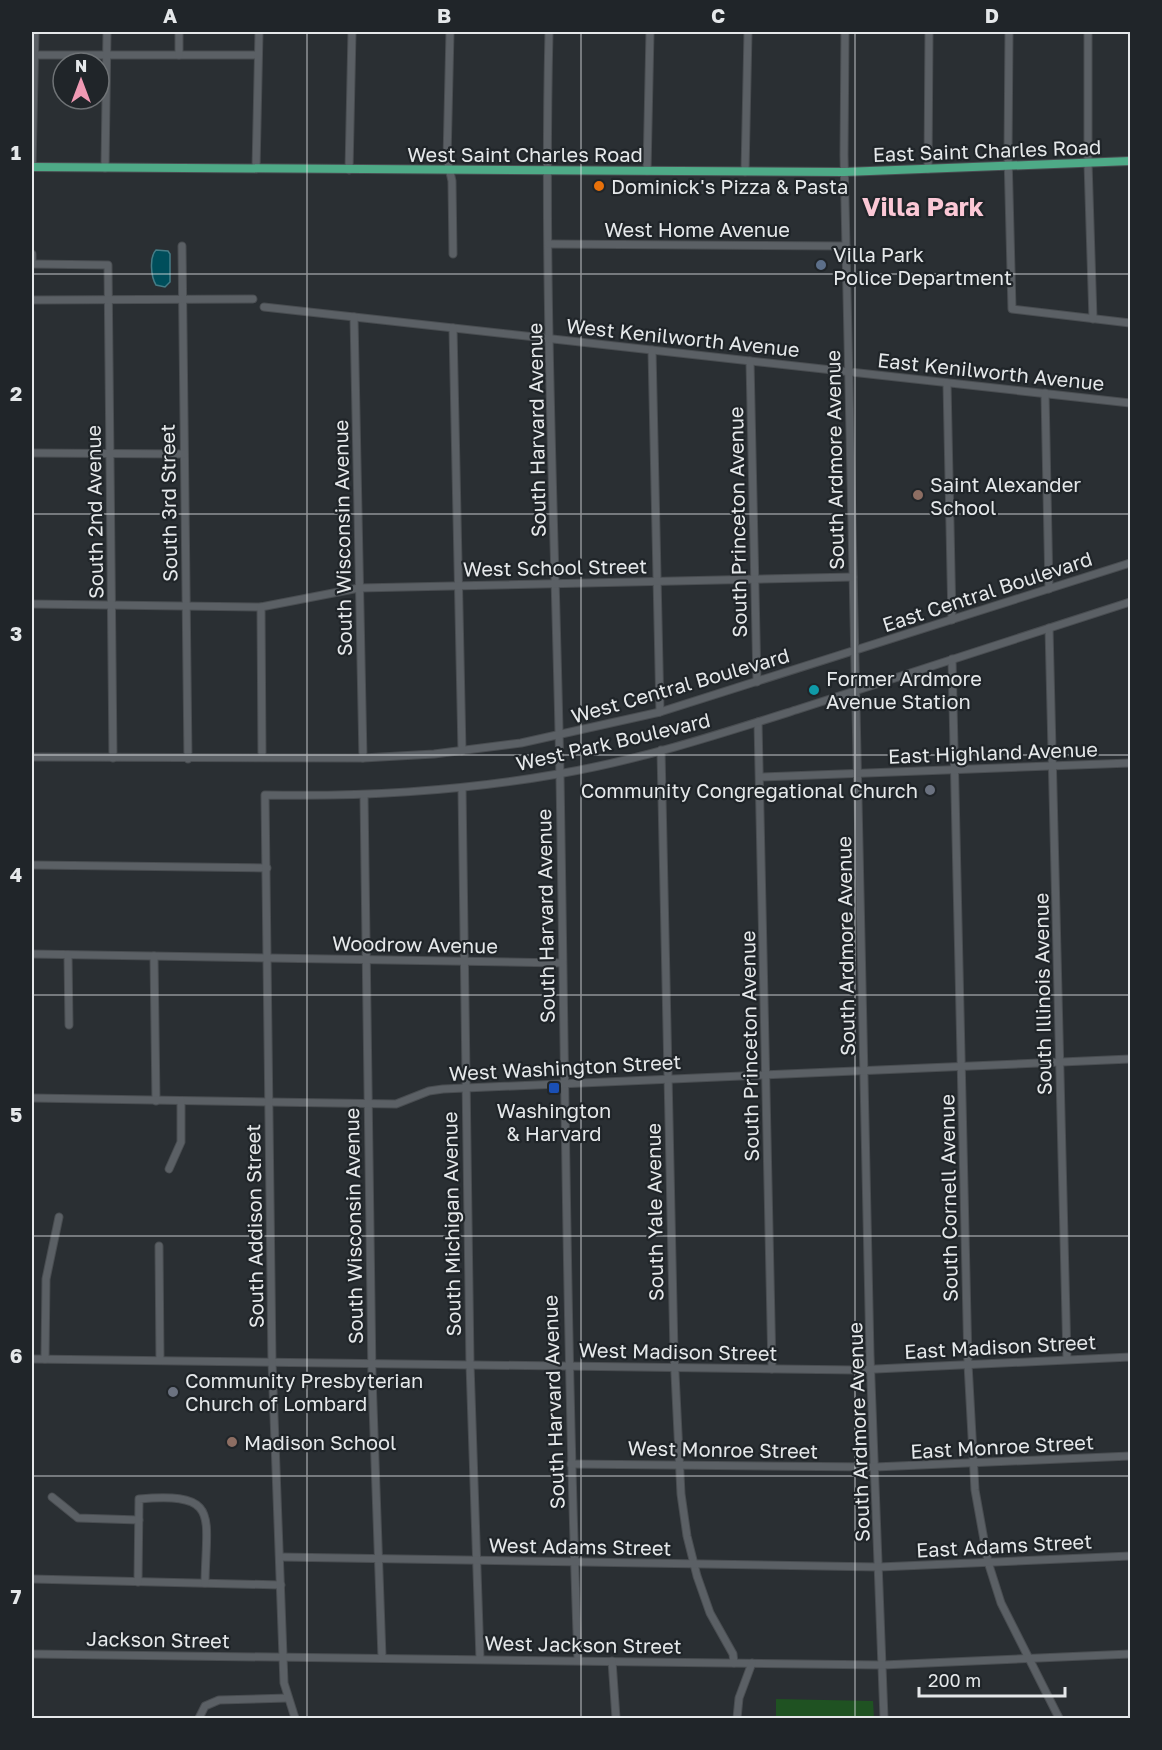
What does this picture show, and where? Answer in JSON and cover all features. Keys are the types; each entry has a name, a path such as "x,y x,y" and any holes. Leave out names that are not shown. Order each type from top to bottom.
{"main road":[{"name":"East Saint Charles Road","path":"844,172 1131,161"},
{"path":"32,167 105,168"},
{"name":"West Saint Charles Road","path":"105,168 844,172"}],"street":[{"path":"32,167 34,32"},
{"path":"107,32 107,51"},
{"path":"179,32 179,55"},
{"path":"256,169 259,32"},
{"path":"348,170 352,32"},
{"path":"450,32 447,159 450,170 453,254"},
{"name":"South Harvard Avenue","path":"549,32 547,171 560,774 568,1366 578,1660"},
{"path":"647,171 650,32"},
{"path":"744,172 748,32"},
{"name":"South Ardmore Avenue","path":"845,32 844,172 854,651 871,1369 884,1719"},
{"path":"928,169 929,32"},
{"path":"1009,32 1012,309 1131,323"},
{"path":"1088,32 1088,163 1093,319"},
{"path":"33,55 51,55"},
{"path":"111,55 258,55"},
{"path":"105,168 106,111"},
{"name":"West Home Avenue","path":"549,244 846,246"},
{"name":"South 3rd Street","path":"182,246 188,759"},
{"path":"32,254 32,264"},
{"name":"South 2nd Avenue","path":"32,264 108,265 113,758"},
{"path":"32,300 253,299"},
{"name":"West Kenilworth Avenue","path":"264,307 849,372"},
{"name":"South Wisconsin Avenue","path":"354,317 363,758"},
{"path":"453,328 462,751"},
{"path":"652,350 660,712"},
{"name":"South Princeton Avenue","path":"750,361 757,682"},
{"name":"East Kenilworth Avenue","path":"849,372 1131,403"},
{"path":"947,383 952,620"},
{"path":"1045,393 1049,589"},
{"path":"32,453 184,454"},
{"name":"East Central Boulevard","path":"854,651 1131,563"},
{"name":"West School Street","path":"32,604 261,607 359,588 853,577"},
{"name":"West Park Boulevard","path":"265,795 364,795 462,788 560,774 661,750 758,722 1131,602"},
{"path":"261,607 262,757"},
{"name":"South Illinois Avenue","path":"1050,628 1067,1359"},
{"name":"West Central Boulevard","path":"32,757 363,758 462,751 559,736 660,712 854,651"},
{"name":"South Cornell Avenue","path":"952,659 968,1364 976,1506 988,1562 1006,1614 1059,1719"},
{"name":"South Princeton Avenue","path":"758,722 772,1369"},
{"name":"South Yale Avenue","path":"661,750 675,1367 682,1511 694,1565 710,1613 733,1654 734,1663"},
{"name":"East Highland Avenue","path":"760,777 1131,763"},
{"name":"South Michigan Avenue","path":"462,788 470,1364 480,1659"},
{"name":"South Addison Street","path":"265,795 272,1362 284,1683 295,1719"},
{"name":"South Wisconsin Avenue","path":"364,795 372,1363 382,1657"},
{"path":"32,866 44,864 267,868"},
{"name":"Woodrow Avenue","path":"32,954 562,963"},
{"path":"68,955 69,1025"},
{"path":"154,956 156,1101"},
{"name":"West Washington Street","path":"32,1098 402,1103 435,1090 466,1088 1131,1059"},
{"path":"169,1168 181,1142 181,1101"},
{"path":"45,1359 46,1279 60,1217"},
{"path":"32,1359 160,1360 159,1246"},
{"name":"East Madison Street","path":"871,1369 1131,1357"},
{"name":"West Madison Street","path":"160,1360 871,1369"},
{"name":"East Monroe Street","path":"875,1467 1131,1456"},
{"name":"West Monroe Street","path":"571,1464 875,1467"},
{"path":"52,1497 78,1518 139,1520"},
{"path":"138,1582 139,1499 183,1497 200,1506 206,1524 205,1583"},
{"name":"East Adams Street","path":"879,1567 1131,1556"},
{"name":"West Adams Street","path":"280,1557 879,1567"},
{"path":"32,1579 281,1585"},
{"name":"Jackson Street","path":"32,1654 283,1656"},
{"name":"West Jackson Street","path":"283,1656 883,1665 1131,1654"},
{"path":"612,1661 616,1719"},
{"path":"737,1719 739,1698 752,1663"},
{"path":"199,1719 205,1706 219,1700 288,1698"}],"green space":[{"path":"776,1699 873,1701 874,1718 776,1718"}],"water":[{"path":"156,250 168,251 170,254 170,282 165,287 156,285 153,277 152,262"}],"place":[{"name":"Dominick's Pizza & Pasta","path":"599,186"},
{"name":"Villa Park Police Department","path":"821,265"},
{"name":"Saint Alexander School","path":"918,495"},
{"name":"Former Ardmore Avenue Station","path":"814,690"},
{"name":"Community Congregational Church","path":"930,790"},
{"name":"Washington & Harvard","path":"554,1088"},
{"name":"Community Presbyterian Church of Lombard","path":"173,1392"},
{"name":"Madison School","path":"232,1442"}],"district":[{"name":"Villa Park","path":"923,206"}]}
